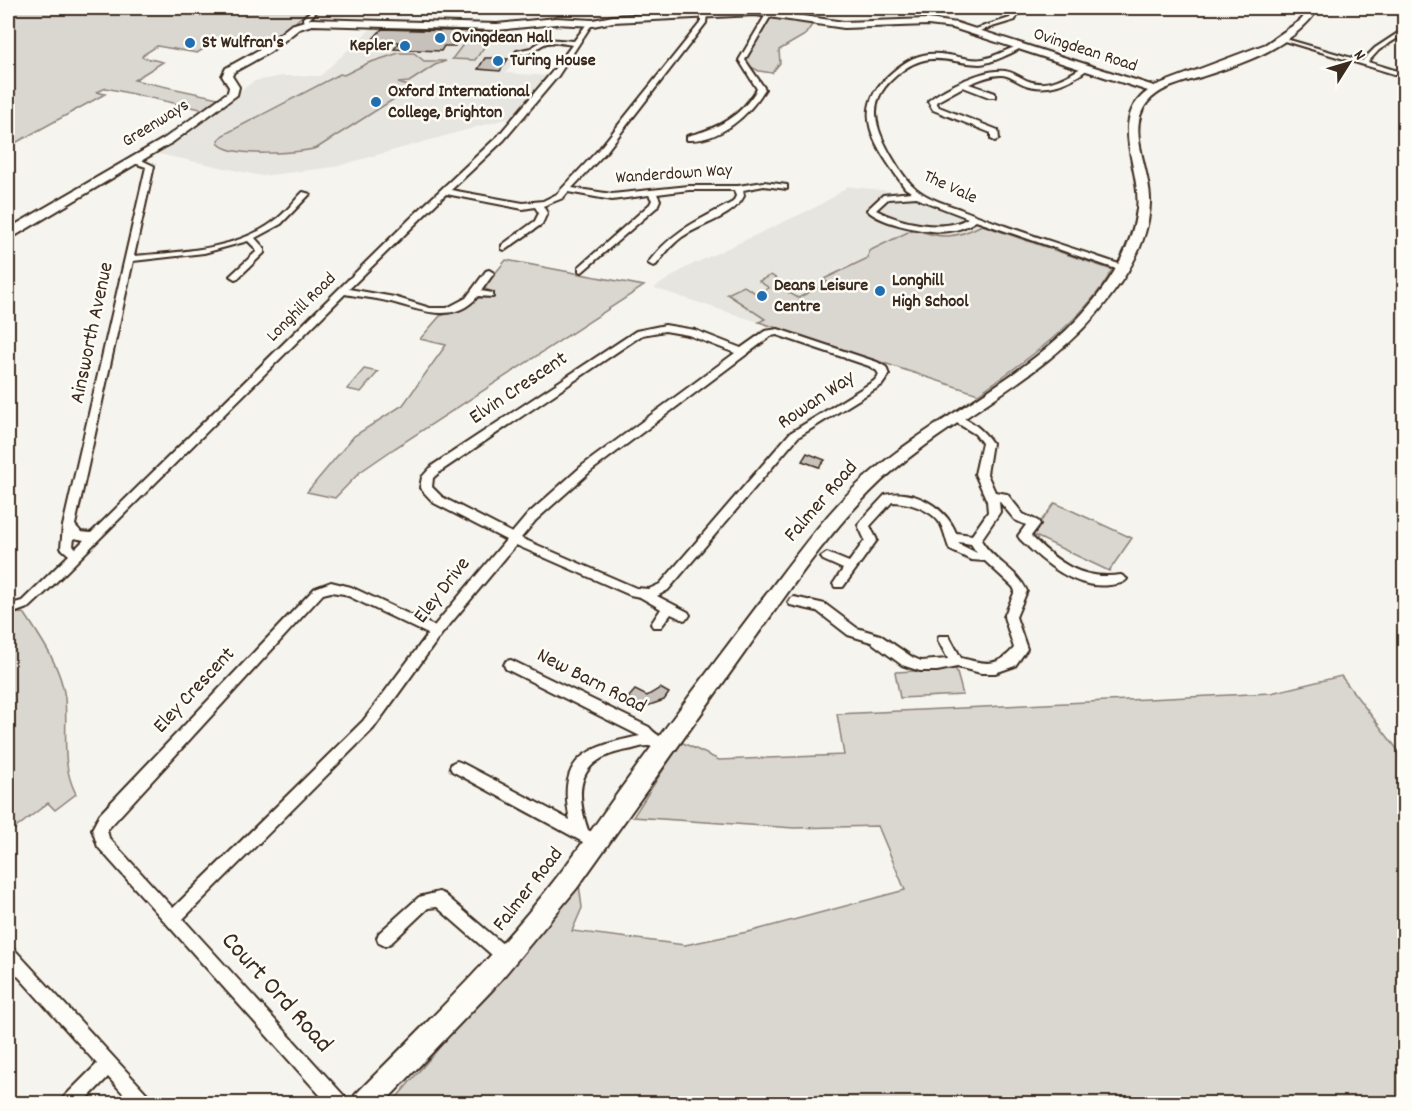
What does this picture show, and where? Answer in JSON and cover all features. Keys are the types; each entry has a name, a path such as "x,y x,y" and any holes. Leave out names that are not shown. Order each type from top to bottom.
{"main road":[{"name":"Falmer Road","path":"364,1104 506,957 554,900 589,838 657,743 845,507 887,466 969,426 1006,386 1049,354 1085,320 1125,269 1132,256 1145,204 1142,173 1131,138 1137,107 1155,90 1284,40 1314,8"},
{"name":"Ovingdean Road","path":"293,28 306,23 497,27 556,21 593,22 614,18 770,12 859,26 934,22 972,31 1155,90"},
{"name":"Greenways","path":"8,234 169,140 231,95 234,87 227,76 230,70 266,50 293,28"}],"street":[{"path":"306,23 304,20 317,8"},
{"path":"972,31 1028,9 1084,8"},
{"path":"690,138 720,131 755,100 761,89 742,60 770,12"},
{"path":"445,191 512,205 538,204 557,198 568,190 608,144 704,22 704,14"},
{"path":"1009,17 1025,19"},
{"name":"Longhill Road","path":"8,610 21,607 77,555 343,291 480,159 527,109 593,22"},
{"path":"1363,64 1377,49 1404,32"},
{"path":"1284,40 1404,75"},
{"path":"522,55 545,41 576,43"},
{"name":"The Vale","path":"1019,47 982,62 946,56 922,57 897,71 878,91 871,112 875,131 894,166 918,194 975,218 1125,269"},
{"path":"995,139 995,132 986,126 932,104 932,101 963,84 1004,73 1028,84 1045,86 1065,80 1085,68"},
{"path":"963,84 992,95"},
{"path":"608,144 618,145"},
{"name":"Ainsworth Avenue","path":"77,555 67,548 69,526 150,166 134,160"},
{"name":"Wanderdown Way","path":"568,190 612,197 689,188 738,188 764,184 784,187"},
{"path":"670,260 655,260 681,234 736,204 740,196 738,188"},
{"path":"582,269 654,206 656,200 652,192"},
{"path":"918,194 884,198 871,210 882,217 938,231 958,227 975,218"},
{"path":"130,259 222,246 249,237 267,230 286,217 304,199"},
{"path":"505,247 541,220 543,213 538,204"},
{"path":"235,276 256,262 261,250 249,237"},
{"path":"599,256 609,260"},
{"path":"343,291 438,312 461,306 475,293 489,273"},
{"path":"475,293 490,295"},
{"name":"Elvin Crescent","path":"513,538 434,498 426,486 429,475 625,340 642,331 661,328 682,329 741,352"},
{"name":"Eley Drive","path":"173,918 360,734 436,632 513,538 587,468 766,333 780,333"},
{"name":"Rowan Way","path":"645,595 664,587 794,435 884,377 884,372 878,367 780,333"},
{"path":"969,426 981,434 987,444 981,474 991,496 994,512 975,540"},
{"path":"991,496 1005,498 1019,517 1037,520 1024,536 1054,564 1094,579 1113,581 1121,579"},
{"path":"839,584 850,572 849,567 870,540 864,525 890,497 904,498 938,515 945,521 954,547 975,557 985,557"},
{"path":"69,526 77,535 93,538"},
{"path":"951,537 975,540"},
{"path":"513,538 645,595 684,615"},
{"path":"794,602 821,607 852,632 879,640 910,663 926,667 957,662 981,668 995,668 1010,662 1021,649 1010,617 1021,596 1020,586 985,557 975,540"},
{"path":"826,557 849,567"},
{"name":"Eley Crescent","path":"173,918 101,839 99,829 105,819 319,591 332,587 348,590 436,632"},
{"path":"657,624 669,608"},
{"path":"944,640 957,662"},
{"name":"New Barn Road","path":"512,665 644,731 657,743"},
{"name":"New Barn Road","path":"589,838 573,807 574,782 581,768 605,748 657,743"},
{"path":"457,767 589,838"},
{"path":"385,938 424,902 439,899 506,957"},
{"name":"Court Ord Road","path":"173,918 340,1104"},
{"path":"8,954 145,1104"},
{"path":"69,1104 109,1064"}],"shaded area":[{"path":"8,8 311,8 278,38 222,38 197,53 157,46 143,55 142,57 163,62 134,80 223,99 205,110 106,88 97,92 105,94 8,147"},
{"path":"772,16 814,22 805,35 779,50 780,63 772,73 759,71 749,66 746,58"},
{"name":"Oxford International College, Brighton","path":"375,25 516,28 532,48 516,51 511,58 516,58 506,73 548,76 516,116 334,167 262,176 159,154 175,139 254,81 283,76 320,76"},
{"path":"465,42 487,43 475,60 452,59"},
{"path":"399,53 414,53 424,61 446,61 435,65 409,82 398,83 408,86 402,94 317,148 281,153 251,153 226,148 219,144 218,140 223,135 340,74 344,75 368,63"},
{"name":"Longhill High School","path":"845,186 907,193 938,208 1112,271 1054,338 978,394 654,288 687,267 816,207 847,187"},
{"name":"Longhill High School","path":"982,225 1112,270 1087,305 1052,339 978,394 759,322 765,319 727,294 744,286 757,294 769,288 759,281 771,275 793,289 788,292 798,298 828,283 824,279 868,258 869,251 914,229 932,235 948,236 964,233"},
{"path":"506,260 644,286 360,472 335,498 307,492 354,436 403,405 446,345 420,339 440,316 458,311 477,298 489,298 493,292 483,288"},
{"path":"364,369 378,372 361,392 347,389"},
{"path":"1055,503 1132,538 1109,571 1031,534"},
{"path":"8,614 25,614 44,644 63,687 66,711 66,759 76,794 55,810 48,803 8,834"},
{"path":"956,669 963,695 900,698 895,672"},
{"path":"1341,676 1404,758 1404,1103 391,1104 579,884 582,908 572,931 685,945 752,931 905,890 878,826 794,828 633,817 681,742 719,760 844,755 837,714 1271,693"}],"building":[{"path":"382,29 487,32 482,38 461,37 455,46 444,46 441,51 394,49 400,42 371,41"},
{"name":"Turing House","path":"485,58 508,59 500,71 478,69"},
{"path":"807,453 825,460 819,467 802,461"},
{"path":"660,688 669,693 664,700 647,706 638,706 638,703 628,698 635,690 647,696"}],"place":[{"name":"Ovingdean Hall","path":"440,38"},
{"name":"St Wulfran's","path":"190,43"},
{"name":"Kepler","path":"405,46"},
{"name":"Turing House","path":"498,61"},
{"name":"Oxford International College, Brighton","path":"376,102"},
{"name":"Longhill High School","path":"880,291"},
{"name":"Deans Leisure Centre","path":"762,296"}]}
